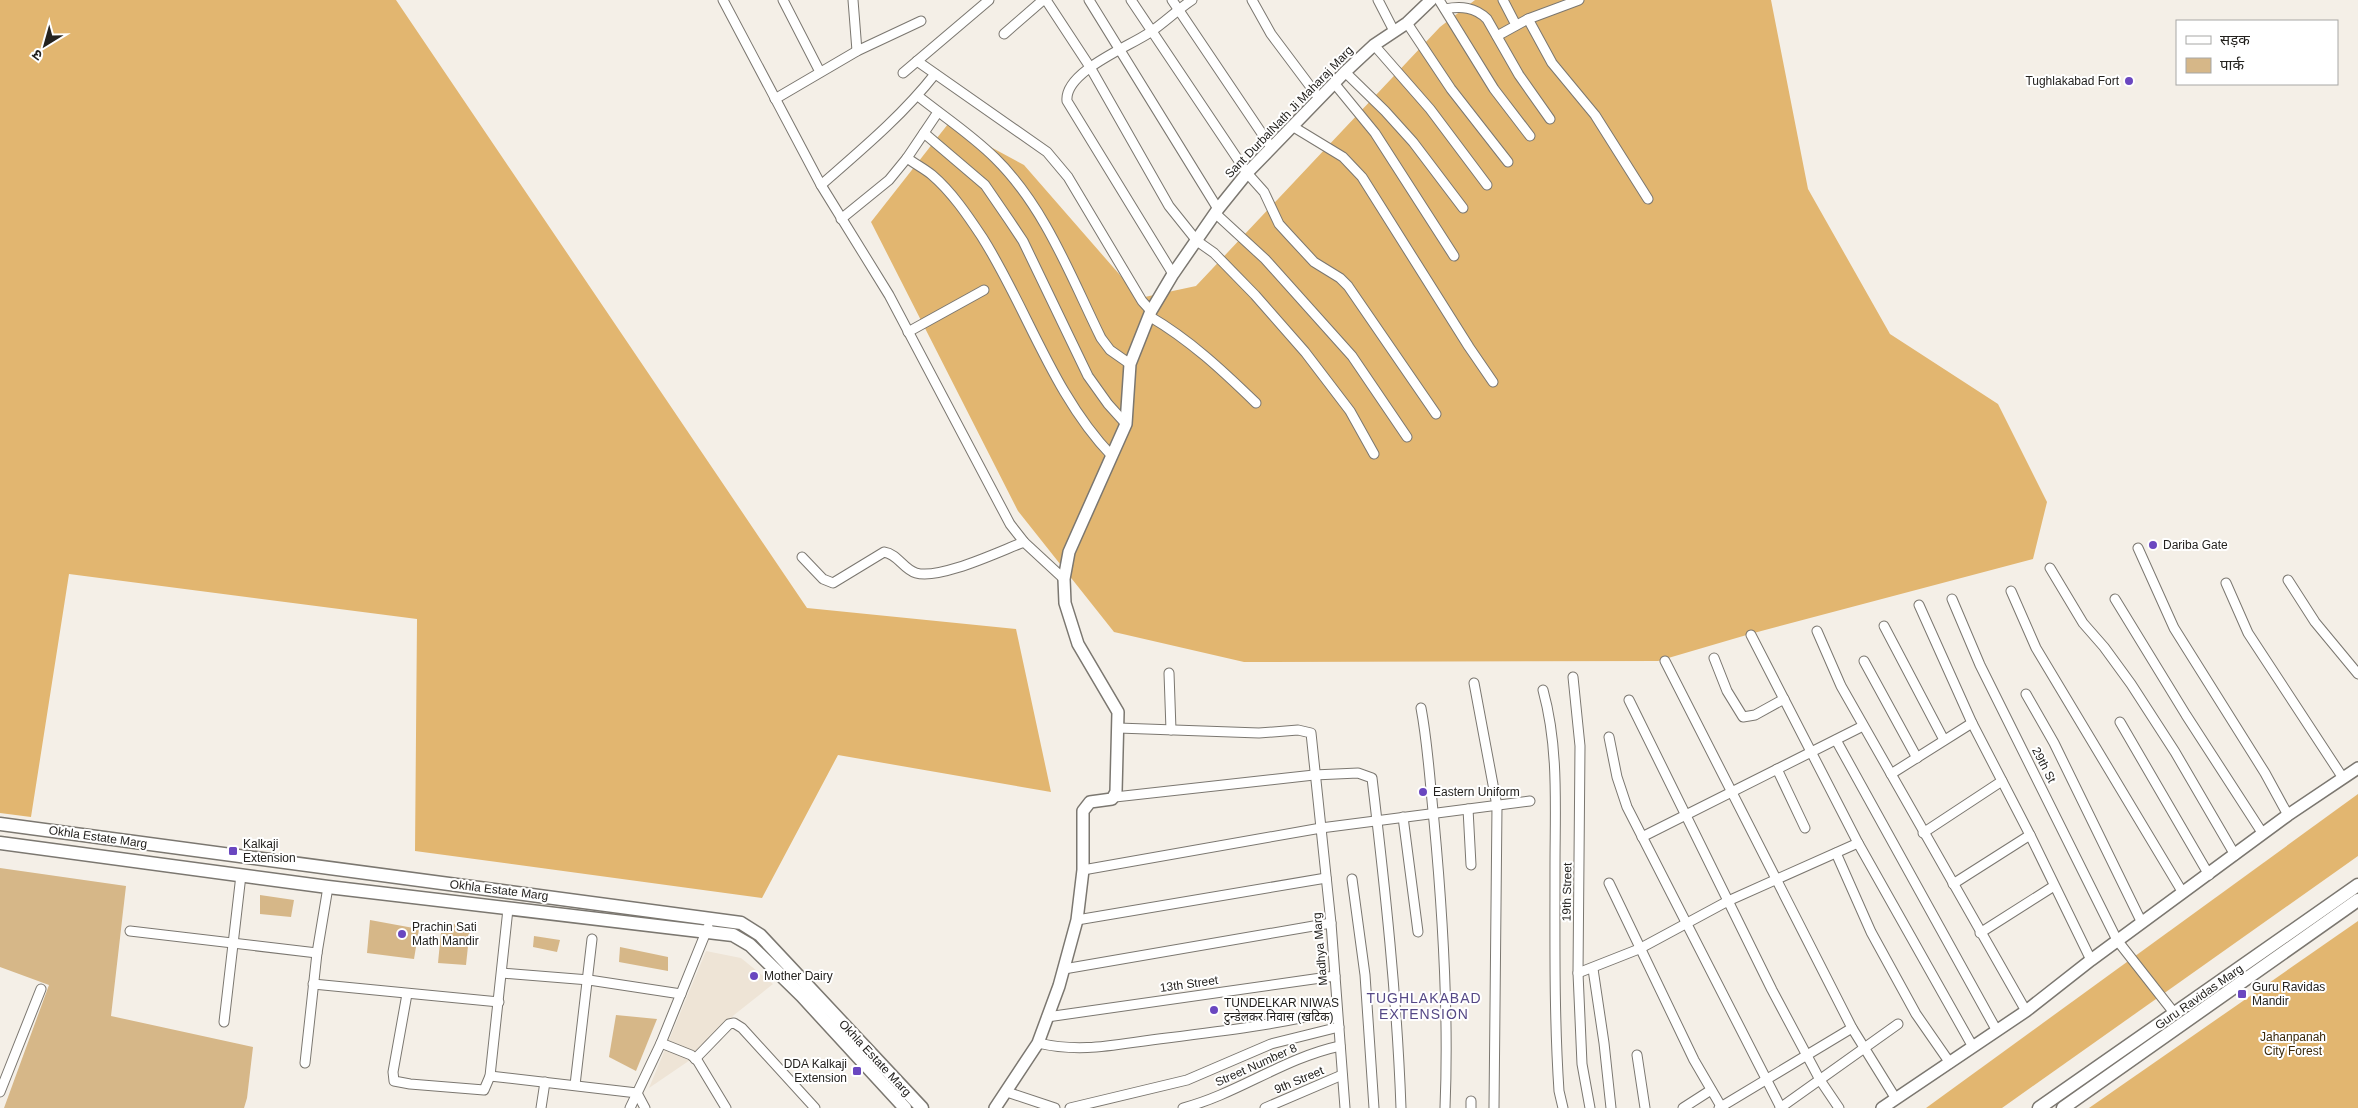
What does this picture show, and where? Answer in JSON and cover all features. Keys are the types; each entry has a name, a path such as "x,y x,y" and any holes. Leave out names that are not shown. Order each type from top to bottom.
{"main road":[{"name":"Okhla Estate Marg","path":"0,824 708,926 733,935 750,946 802,996 905,1108"},
{"name":"Okhla Estate Marg","path":"0,843 242,876 508,909 708,926 741,923 760,935 922,1108"},
{"name":"Guru Ravidas Marg","path":"2039,1108 2358,885"},
{"name":"Guru Ravidas Marg","path":"2063,1108 2358,900"}],"street":[{"path":"723,0 821,185 888,295 1010,524 1024,542 1064,579"},
{"path":"783,0 820,72"},
{"path":"854,0 858,51"},
{"path":"902,73 989,0"},
{"path":"1004,34 1045,0 1090,68 1169,206 1197,241 1214,253 1255,295 1305,352 1350,411 1374,454"},
{"path":"1089,0 1121,50 1216,211 1265,259 1352,356 1407,437"},
{"path":"1131,0 1247,173 1268,199 1279,224 1314,262 1340,278 1348,286 1436,414"},
{"path":"1172,0 1271,147"},
{"path":"1173,274 1067,101 1068,88 1090,68 1151,32 1178,9 1192,0"},
{"path":"1252,0 1271,34 1319,98"},
{"path":"1378,0 1394,31"},
{"name":"Sant DurbalNath Ji Maharaj Marg","path":"1115,797 1118,712 1078,644 1065,603 1064,579 1069,552 1126,424 1130,364 1150,314 1173,274 1216,211 1247,173 1345,72 1374,45 1407,23 1431,0"},
{"path":"1439,0 1494,89 1530,136"},
{"path":"1503,0 1516,25"},
{"path":"1497,36 1528,19 1578,0"},
{"path":"1445,9 1458,6 1475,9 1487,19 1519,74 1550,119"},
{"path":"1528,19 1552,63 1595,115 1648,199"},
{"path":"775,99 858,51 921,21"},
{"path":"1407,23 1451,89 1508,162"},
{"path":"1374,45 1430,109 1487,185"},
{"path":"917,61 1028,138 1058,163 1150,314 1205,354 1256,403"},
{"path":"1345,72 1385,111 1413,142 1463,208"},
{"path":"821,185 881,134 910,101 918,96 935,74"},
{"path":"1334,83 1375,133 1454,256"},
{"path":"918,96 995,158 1021,187 1057,247 1101,338 1110,350 1130,364"},
{"path":"841,218 889,180 907,158 938,112"},
{"path":"1292,126 1343,157 1362,177 1469,347 1494,382"},
{"path":"924,133 985,185 1023,241 1088,376 1108,404 1126,424"},
{"path":"907,158 932,175 971,220 1009,284 1071,403 1088,428 1112,456"},
{"path":"908,332 984,290"},
{"path":"802,557 823,579 833,583 884,552 896,557 909,570 924,574 968,564 1024,542"},
{"path":"2138,548 2174,628 2265,774 2288,815"},
{"path":"2050,568 2083,623 2104,647 2131,684 2175,752 2235,855"},
{"path":"2288,580 2316,622 2355,663 2358,674"},
{"path":"2226,583 2248,633 2342,778"},
{"path":"2011,591 2036,648 2183,893"},
{"path":"2115,598 2186,715 2263,834"},
{"name":"29th St","path":"1952,599 1980,665 2117,940 2175,1014"},
{"path":"1919,605 1972,723 2030,835 2091,960"},
{"path":"1884,626 1944,740"},
{"path":"1817,631 1841,686 2026,1011"},
{"path":"1751,635 1858,843 1973,1047"},
{"path":"1714,658 1728,691 1743,717 1755,715 1784,699"},
{"path":"1665,661 1852,1028 1896,1099"},
{"path":"1864,661 1917,758"},
{"path":"1118,728 1171,730 1169,673"},
{"name":"19th Street","path":"1573,677 1580,746 1578,973 1582,1064 1590,1108"},
{"path":"1474,683 1497,806 1494,1108"},
{"path":"1543,690 1548,707 1555,763 1554,984 1559,1091 1563,1108"},
{"path":"2026,694 2054,743 2142,923"},
{"path":"1629,700 1806,1054 1820,1080 1839,1108"},
{"path":"1421,708 1426,736 1440,884 1447,1066 1445,1108"},
{"path":"2120,722 2209,875"},
{"path":"1891,774 1972,723"},
{"path":"1642,837 1733,793 1863,726"},
{"name":"Madhya Marg","path":"1171,730 1259,733 1285,730 1311,732 1331,923 1345,1108"},
{"path":"1609,737 1617,777 1627,808 1781,1108 1898,1024"},
{"path":"1836,740 1998,1031"},
{"path":"1882,1108 2026,1011 2117,940 2209,875 2288,815 2358,768"},
{"path":"1777,769 1805,828"},
{"path":"995,1108 1038,1043 1064,969 1077,920 1083,870 1083,811 1090,802 1115,797 1314,775 1358,774 1372,778 1384,872 1398,1025 1401,1108"},
{"path":"1923,833 2002,781"},
{"path":"1083,870 1321,828 1530,802"},
{"path":"1468,809 1471,865"},
{"path":"1403,817 1418,932"},
{"path":"1953,884 2030,835"},
{"path":"1578,973 1593,969 1639,948 1686,925 1728,901 1858,843"},
{"path":"1836,853 1871,932 1916,1014 1950,1063"},
{"path":"224,1022 242,876"},
{"path":"1077,920 1326,878"},
{"path":"1352,880 1365,975 1374,1108"},
{"path":"1608,883 1721,1108 1806,1054 1852,1028"},
{"path":"1980,933 2054,886"},
{"path":"305,1063 317,953 328,887"},
{"path":"407,994 393,1072 394,1080 482,1091 487,1086 490,1076 508,909"},
{"path":"1064,969 1331,923"},
{"path":"630,1108 682,994 708,926"},
{"path":"130,931 317,953"},
{"path":"575,1085 589,980 592,939"},
{"path":"1593,969 1603,1034 1611,1108"},
{"path":"502,973 589,980 682,994"},
{"name":"13th Street","path":"1047,1017 1335,976"},
{"path":"313,984 499,1002"},
{"path":"0,1092 2,1078 41,989"},
{"path":"1038,1043 1058,1048 1108,1048 1165,1038 1288,1022 1337,1010"},
{"path":"695,1059 729,1024 734,1023 742,1028 816,1108"},
{"path":"1070,1108 1187,1080 1271,1044 1339,1026"},
{"path":"661,1043 695,1059 726,1108"},
{"name":"Street Number 8","path":"1183,1108 1204,1102 1317,1051 1340,1046"},
{"path":"1638,1055 1645,1108"},
{"name":"9th Street","path":"1265,1108 1342,1075"},
{"path":"490,1076 636,1093"},
{"path":"541,1108 545,1082"},
{"path":"1683,1108 1711,1090"},
{"path":"1007,1092 1055,1108"},
{"path":"636,1093 645,1108"}],"shaded area":[{"path":"706,951 741,958 773,984 734,1015 696,1056 649,1088"}],"green space":[{"path":"0,0 396,0 807,608 1016,629 1051,792 838,755 762,898 415,851 417,619 69,574 31,817 0,813"},
{"path":"1475,0 1771,0 1808,189 1890,334 1998,404 2047,502 2033,559 1750,634 1658,661 1244,662 1114,632 1018,511 871,222 948,124 1024,165 1140,298 1196,286 1440,27"},
{"path":"2358,794 2358,856 2002,1108 1926,1108"},
{"path":"0,868 126,886 111,1016 253,1047 247,1098 244,1108 4,1108 49,985 0,967"},
{"path":"260,895 294,900 291,917 260,914"},
{"path":"370,920 419,929 414,959 367,953"},
{"name":"Jahanpanah City Forest","path":"2358,921 2358,1108 2089,1108"},
{"path":"442,922 470,927 466,965 438,963"},
{"path":"534,936 560,940 557,952 533,947"},
{"path":"620,947 668,957 668,971 619,962"},
{"path":"616,1015 657,1019 636,1071 609,1057"}],"place":[{"name":"Tughlakabad Fort","path":"2129,81"},
{"name":"Dariba Gate","path":"2153,545"},
{"name":"Eastern Uniform","path":"1423,792"},
{"name":"Kalkaji Extension","path":"233,851"},
{"name":"Prachin Sati Math Mandir","path":"402,934"},
{"name":"Mother Dairy","path":"754,976"},
{"name":"Guru Ravidas Mandir","path":"2242,994"},
{"name":"TUNDELKAR NIWAS टुन्डेलकर निवास (खटिक)","path":"1214,1010"},
{"name":"DDA Kalkaji Extension","path":"857,1071"}],"district":[{"name":"TUGHLAKABAD EXTENSION","path":"1424,1006"}]}
